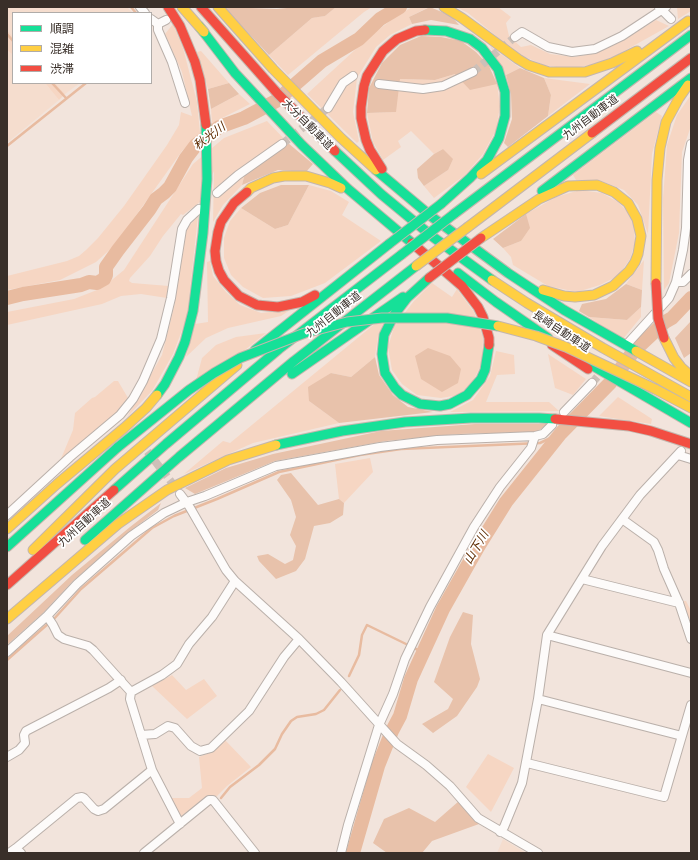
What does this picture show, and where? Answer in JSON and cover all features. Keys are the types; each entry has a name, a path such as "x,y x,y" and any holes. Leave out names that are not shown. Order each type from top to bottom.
{"highway":[{"path":"7,529 57,484 136,418 156,396 172,371 185,342 193,311 203,234 207,179 207,145 200,80 188,44 180,26 168,7"},
{"name":"大分自動車道","path":"182,7 248,85 283,122 394,223 521,324 632,394"},
{"name":"大分自動車道","path":"201,7 296,113 329,146 372,185 438,240"},
{"path":"218,7 273,69 362,158 408,198 453,234 564,310 629,345 659,365 691,382"},
{"path":"444,7 462,18 518,59 539,69 562,73 585,72 612,63 690,20"},
{"path":"7,578 78,504 165,425 218,380 441,204 690,20"},
{"path":"441,204 478,169 493,150 503,128 505,116 505,92 498,69 488,55 470,39 446,30 416,31 397,39 383,52 371,67 364,86 361,107 361,118 366,140 370,150 383,170 410,195 508,273"},
{"name":"九州自動車道","path":"7,585 98,503 279,349 454,214 691,35"},
{"name":"九州自動車道","path":"80,543 179,457 300,356 416,266 691,58"},
{"path":"179,457 215,433 281,382 429,278 691,78"},
{"path":"691,82 672,109 666,122 661,142 657,180 656,283 658,318 664,338 674,358 691,376"},
{"path":"283,122 323,166 450,275 471,297 483,317 487,327 489,348 485,370 481,379 467,395 450,404 440,406 420,404 402,395 395,388 386,373 382,354 384,335 394,315 407,298 429,278"},
{"path":"389,244 316,295 302,302 284,306 268,307 257,305 248,301 231,289 219,271 215,251 216,241 222,222 227,212 238,199 251,188 262,182 284,176 306,176 330,183 362,201 394,223"},
{"path":"408,198 508,270 533,285 554,294 574,297 594,295 608,288 621,279 635,262 641,236 637,219 628,203 621,197 614,192 597,185 579,184 559,189 527,206 482,238"},
{"name":"長崎自動車道","path":"438,240 527,303 620,358 691,397"},
{"path":"7,547 118,447 188,390 240,358 272,344 305,333 347,322 382,318 447,318 508,328 536,336 573,350 691,408"},
{"path":"632,394 654,412"},
{"path":"632,394 691,423"},
{"path":"7,619 93,544 167,490 228,460 284,442 372,426 412,422 564,416 651,431 691,444"},
{"name":"九州自動車道","path":"7,610 64,559"}],"street":[{"path":"515,37 522,32 548,48 572,52 595,49 622,36 662,8 671,19"},
{"path":"158,21 158,30 172,62 185,103"},
{"path":"379,84 422,89 444,86 473,72"},
{"path":"328,108 343,83 352,76"},
{"path":"217,193 238,175 282,144"},
{"path":"629,345 668,298 676,282 686,228 688,160 691,144"},
{"path":"7,515 70,456 122,418 136,393 161,340 171,298 182,229 187,220 199,210"},
{"path":"676,282 683,282 691,274"},
{"path":"564,416 592,383"},
{"path":"7,652 131,536 164,513 190,507 206,496 276,466 372,448 437,440 535,436 543,434 552,425"},
{"path":"341,853 348,825 393,694 406,659 430,607 446,575 474,527 500,487 531,448 535,436"},
{"path":"500,832 504,827 522,783 527,763 547,635 602,546 640,495 680,453 691,459"},
{"path":"180,494 190,507 226,570 235,581 299,639 341,682 396,744 426,765 450,786 478,818 538,853"},
{"path":"622,519 654,542 679,603 691,639"},
{"path":"582,578 679,603"},
{"path":"131,692 162,675 177,664 189,644 212,617 235,581"},
{"path":"47,616 54,625 58,635 64,639 88,646 94,650 131,692 130,699 152,770 180,824"},
{"path":"547,635 691,673"},
{"path":"141,735 155,734 168,726 175,728 191,746 200,751 211,748 249,711 284,657 299,639"},
{"path":"7,757 19,750 25,743 24,735 26,731 109,688 121,680"},
{"path":"538,699 682,736"},
{"path":"527,763 664,797 691,705"},
{"path":"9,853 19,850 77,798 84,798 94,809 98,811 104,809 152,770"},
{"path":"144,853 209,800 213,800 255,853"}],"shaded area":[{"path":"7,7 127,7 132,12 12,12 12,36 7,30"},
{"path":"224,7 277,9 297,7 336,7 325,16 312,18 269,55"},
{"path":"336,7 372,7 288,75 269,55 312,18 325,16"},
{"path":"412,7 429,7 409,17 412,24 390,35 376,47 357,78 353,112 359,141 357,143 307,94 369,37 394,18"},
{"path":"430,7 451,16 459,25 431,20 412,24 409,17"},
{"path":"456,7 498,7 511,17 506,23 509,36 521,47 531,45 550,54 574,57 597,53 627,38 656,20 669,26 617,55 595,64 569,69 544,65 518,54 468,13"},
{"path":"677,7 691,7 691,11 678,19"},
{"path":"173,24 183,48 197,102 200,133 182,151 114,246 96,262 60,280 7,290 7,276 67,261 79,256 86,250 98,238 124,206 167,145 179,125 181,112 192,116 182,72 165,34"},
{"path":"7,30 12,36 12,54 7,50"},
{"path":"421,36 441,37 461,41 476,52 489,66 497,84 470,90 455,74 435,80 400,79 396,112 367,113 369,88 382,63 400,45"},
{"path":"490,46 520,68 506,75"},
{"path":"7,50 12,54 12,84 46,84 59,100 7,143"},
{"path":"201,51 229,83 208,89 197,52"},
{"path":"520,68 544,78 551,95 548,116 508,147 504,143 512,119 511,94 506,75"},
{"path":"455,74 497,84 500,106 496,130 483,154 465,175 434,198 424,186 448,170 443,149 434,154 411,131 398,141 401,147 383,160 373,142 367,113 395,112 400,79 435,80"},
{"path":"544,78 590,84 548,116 551,95"},
{"path":"229,83 239,94 211,109 208,89"},
{"path":"46,84 56,84 65,94 59,100"},
{"path":"56,84 79,84 65,94"},
{"path":"239,94 250,104 212,123 211,109"},
{"path":"691,95 691,126 682,152 679,233 669,283 664,290 663,199 667,145 677,115"},
{"path":"656,112 662,116 652,154 648,234 638,205 624,190 599,180 576,180 573,175"},
{"path":"267,121 288,143 245,173 242,185 223,205 213,222 214,171 200,202 183,215 181,214 163,236 150,256 130,278 129,281 132,283 169,286 167,298 141,294 121,296 102,304 7,325 7,312 74,299 102,288 124,270 193,164 224,138"},
{"path":"288,143 313,164 306,172 278,170 242,185 245,173"},
{"path":"443,149 453,159 448,170 424,186 418,178 417,169 434,154"},
{"path":"281,185 309,185 288,225 275,229 241,208 260,193"},
{"path":"309,185 331,191 349,202 342,215 381,241 325,283 291,296 263,298 243,287 231,275 224,258 224,238 230,221 241,208 275,229 288,225"},
{"path":"580,190 602,193 618,202 629,213 634,226 635,243 630,259 618,276 600,285 577,292 548,286 513,265 511,257 503,248 521,241 526,214 556,197"},
{"path":"526,214 530,228 521,241 503,248 493,239"},
{"path":"198,216 187,317 173,354 152,391 127,417 162,355 174,307 186,229"},
{"path":"644,260 642,290 626,284"},
{"path":"210,261 213,276 226,292 240,305 261,313 290,310 281,316 228,328 206,338 186,357 195,324 208,322 207,262"},
{"path":"432,283 452,297 457,289 474,312 483,337 482,363 473,381 459,395 441,398 417,395 402,384 392,370 388,347 394,327 414,301"},
{"path":"626,284 642,290 641,307 627,320 589,317 579,311 582,304 606,299"},
{"path":"641,307 641,317 623,339 589,317 627,320"},
{"path":"388,313 378,335 375,357 351,377 331,373 309,401 339,423 253,443 184,474 223,441 230,443"},
{"path":"691,321 691,353 684,358 675,338"},
{"path":"266,333 193,392 202,358 216,345 236,337"},
{"path":"428,348 450,356 461,369 458,383 442,392 421,379 415,356"},
{"path":"496,351 514,355 515,374 497,375 486,402 549,402 559,411 450,412 473,400 490,376"},
{"path":"548,354 586,379 573,395 555,388"},
{"path":"375,357 379,375 393,395 408,407 433,412 339,423 309,401 308,387 331,373 351,377"},
{"path":"114,381 118,381 128,398 119,413 60,461 73,430 75,413"},
{"path":"618,397 652,419 651,424 599,416"},
{"path":"475,424 547,424 537,432 458,434 386,441 275,461 195,494 185,488 226,468 273,454 381,431"},
{"path":"370,458 373,472 344,503 339,499 335,464"},
{"path":"291,473 318,505 339,499 344,503 343,515 330,523 314,526 305,559 296,571 276,579 259,561 257,556 268,554 285,564 293,560 296,546 290,535 296,517 291,500 277,480 281,475"},
{"path":"161,503 158,510 128,533 72,582 43,613 7,645 7,636 72,575"},
{"path":"681,601 686,601 691,611 691,629"},
{"path":"463,612 473,615 471,644 480,679 477,687 457,716 433,733 422,724 448,709 453,699 434,682 450,637"},
{"path":"172,675 186,690 204,679 217,696 187,719 152,686"},
{"path":"225,740 251,767 227,786 215,798 209,795 180,817 171,798 189,798 202,788 199,757 212,752"},
{"path":"488,754 514,768 491,812 466,787"},
{"path":"459,801 479,824 432,841 422,853 387,853 373,843 384,819 409,808 435,822"},
{"path":"503,839 526,853 497,853"}],"waterway":[{"path":"131,7 135,12"},
{"name":"秋光川","path":"7,298 81,285 89,282 97,283 104,279 106,275 106,267 156,199 170,187 186,158 196,145 219,127 244,118 276,101 322,61 359,39 380,19 400,7"},
{"path":"7,34 12,40"},
{"path":"53,84 66,98"},
{"path":"7,146 85,84"},
{"name":"山下川","path":"353,853 378,766 392,731 400,716 411,679 443,609 478,547 506,502 561,433 610,383 633,352 665,322 672,318 691,298"},
{"path":"53,620 81,589 152,528 174,516 279,472 360,455 401,449 540,443 561,433"},
{"path":"7,660 49,623"},
{"path":"349,676 359,655 362,635 367,625 406,644"},
{"path":"416,649 424,652"},
{"path":"221,798 230,787 259,765 275,749 282,734 291,721 297,717 316,714 324,710 340,690"}],"tunnel":[{"path":"473,72 515,37"},
{"path":"282,144 328,108"},
{"path":"592,383 605,368"},
{"path":"140,442 176,488"}],"traffic: fast":[{"path":"199,26 235,73 302,145 348,189 412,243"},
{"path":"425,30 446,31 470,39 482,48 498,69 505,92 505,116 499,138 487,160 470,178 441,204"},
{"path":"454,214 691,35"},
{"path":"542,191 691,78"},
{"path":"157,395 165,384 179,357 185,342 193,311 203,233 207,179 206,125"},
{"path":"335,151 381,194 433,237 492,280"},
{"path":"376,170 432,217 508,273 564,310 636,351"},
{"path":"389,244 441,204"},
{"path":"401,255 454,214"},
{"path":"255,350 389,244"},
{"path":"114,490 279,349 401,255"},
{"path":"85,540 179,457 294,361 416,266"},
{"path":"458,273 496,302 548,338"},
{"path":"429,278 407,298 394,315 384,335 382,354 385,373 395,388 402,395 420,404 440,406 450,404 467,395 481,379 485,370 489,345"},
{"path":"292,374 403,297"},
{"path":"118,447 189,390 214,373 240,358 305,333 347,322 382,318 447,318 498,326"},
{"path":"583,360 691,423"},
{"path":"276,445 342,431 405,422 471,418 555,419"},
{"path":"7,547 118,447"}],"traffic: slow":[{"path":"182,7 204,32"},
{"path":"218,7 273,69 341,138 376,170"},
{"path":"444,7 462,18 518,59 528,65 549,72 585,72 612,63 637,51"},
{"path":"481,174 688,21"},
{"path":"656,283 657,180 660,148 666,122 688,85"},
{"path":"468,227 592,133"},
{"path":"247,192 251,188 273,178 284,176 306,176 341,188"},
{"path":"481,238 539,199 568,186 597,185 614,192 628,203 637,219 641,236 638,254 629,271 613,286 594,295 575,297 564,296 543,290"},
{"path":"416,266 468,227"},
{"path":"492,280 527,303 603,348 691,397"},
{"path":"498,326 536,336 566,347 655,389"},
{"path":"664,338 674,358 691,376"},
{"path":"636,351 691,382"},
{"path":"33,550 115,469 237,365"},
{"path":"655,389 691,408"},
{"path":"7,529 57,484 124,428 146,408 157,395"},
{"path":"7,619 118,524 167,490 228,460 276,445"}],"traffic: jam":[{"path":"168,7 180,26 195,62 200,80 206,125"},
{"path":"201,7 278,94 335,151"},
{"path":"382,169 370,150 361,118 361,107 367,76 383,51 397,39 416,31 425,30"},
{"path":"592,133 691,58"},
{"path":"247,192 234,203 221,222 218,232 215,251 216,261 224,280 239,296 257,305 278,307 302,302 315,295"},
{"path":"429,278 481,238"},
{"path":"412,243 462,286 478,307 483,317 489,338 489,345"},
{"path":"656,283 658,318 664,338"},
{"path":"552,345 588,369"},
{"path":"555,419 629,426 651,431 691,444"},
{"path":"7,585 114,490"}]}
